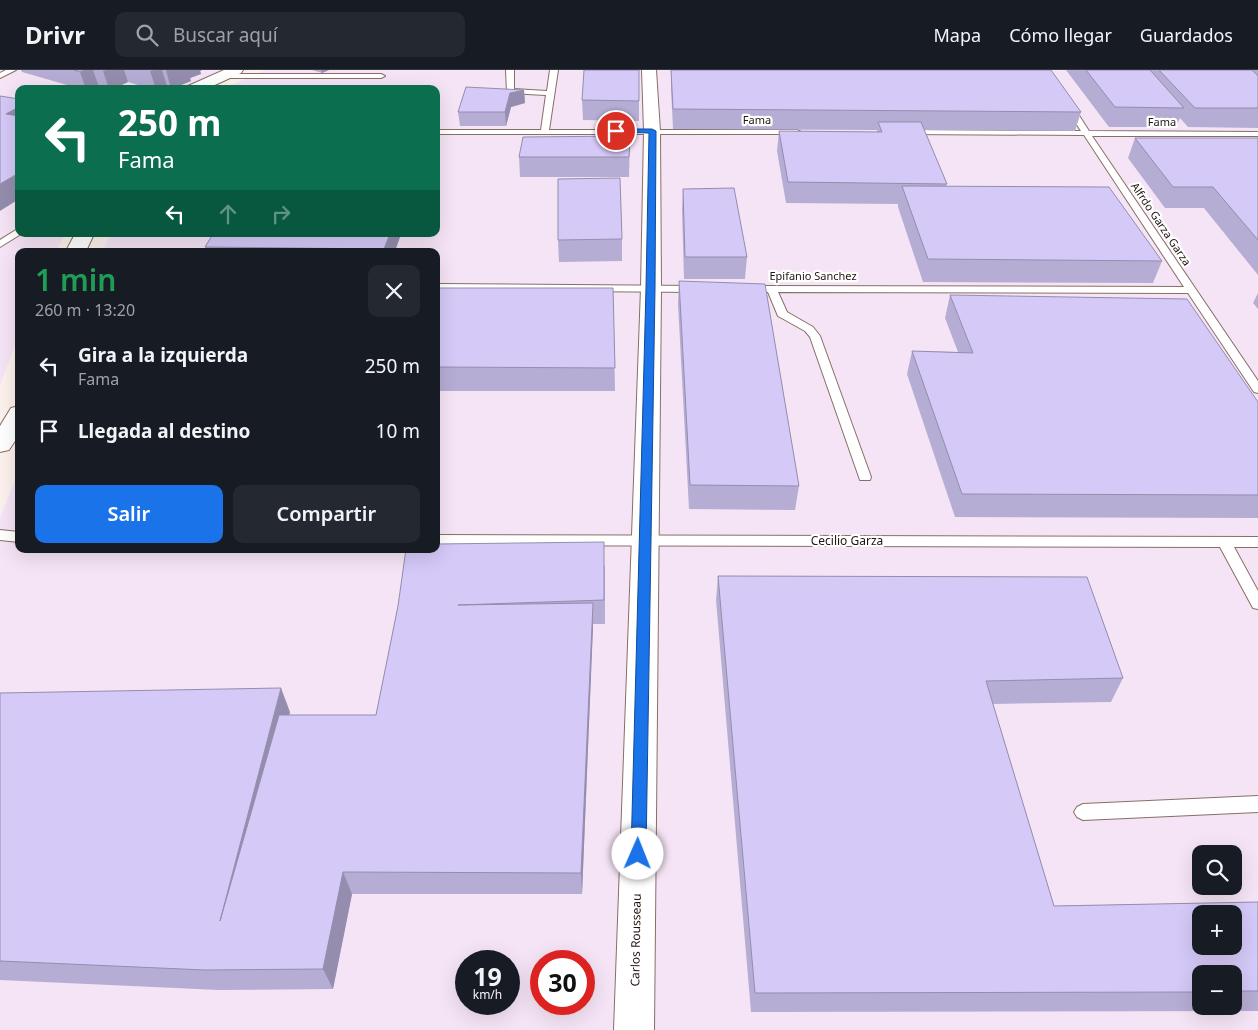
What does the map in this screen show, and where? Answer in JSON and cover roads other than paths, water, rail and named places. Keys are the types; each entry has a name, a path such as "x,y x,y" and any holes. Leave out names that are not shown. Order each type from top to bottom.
{"street":[{"name":"Carlos Rousseau","path":"634,1030 651,288 652,131 649,70"},
{"path":"202,85 221,76 243,76"},
{"path":"0,444 15,423"}],"lane":[{"path":"0,76 12,70"},
{"path":"510,70 510,90 551,93"},
{"path":"544,131 554,70"},
{"path":"243,76 381,76"},
{"name":"Alfrdo Garza Garza","path":"1061,94 1258,390"},
{"name":"Fama","path":"440,132 810,132"},
{"name":"Fama","path":"899,132 1258,134"},
{"path":"0,244 15,234"},
{"path":"440,287 706,289"},
{"name":"Epifanio Sanchez","path":"734,289 1190,290"},
{"path":"772,289 782,314 810,329 815,336 865,477"},
{"path":"0,535 15,537"},
{"name":"Cecilio Garza","path":"440,540 1258,542"},
{"path":"1225,542 1258,604"},
{"path":"1082,812 1258,804"}]}
